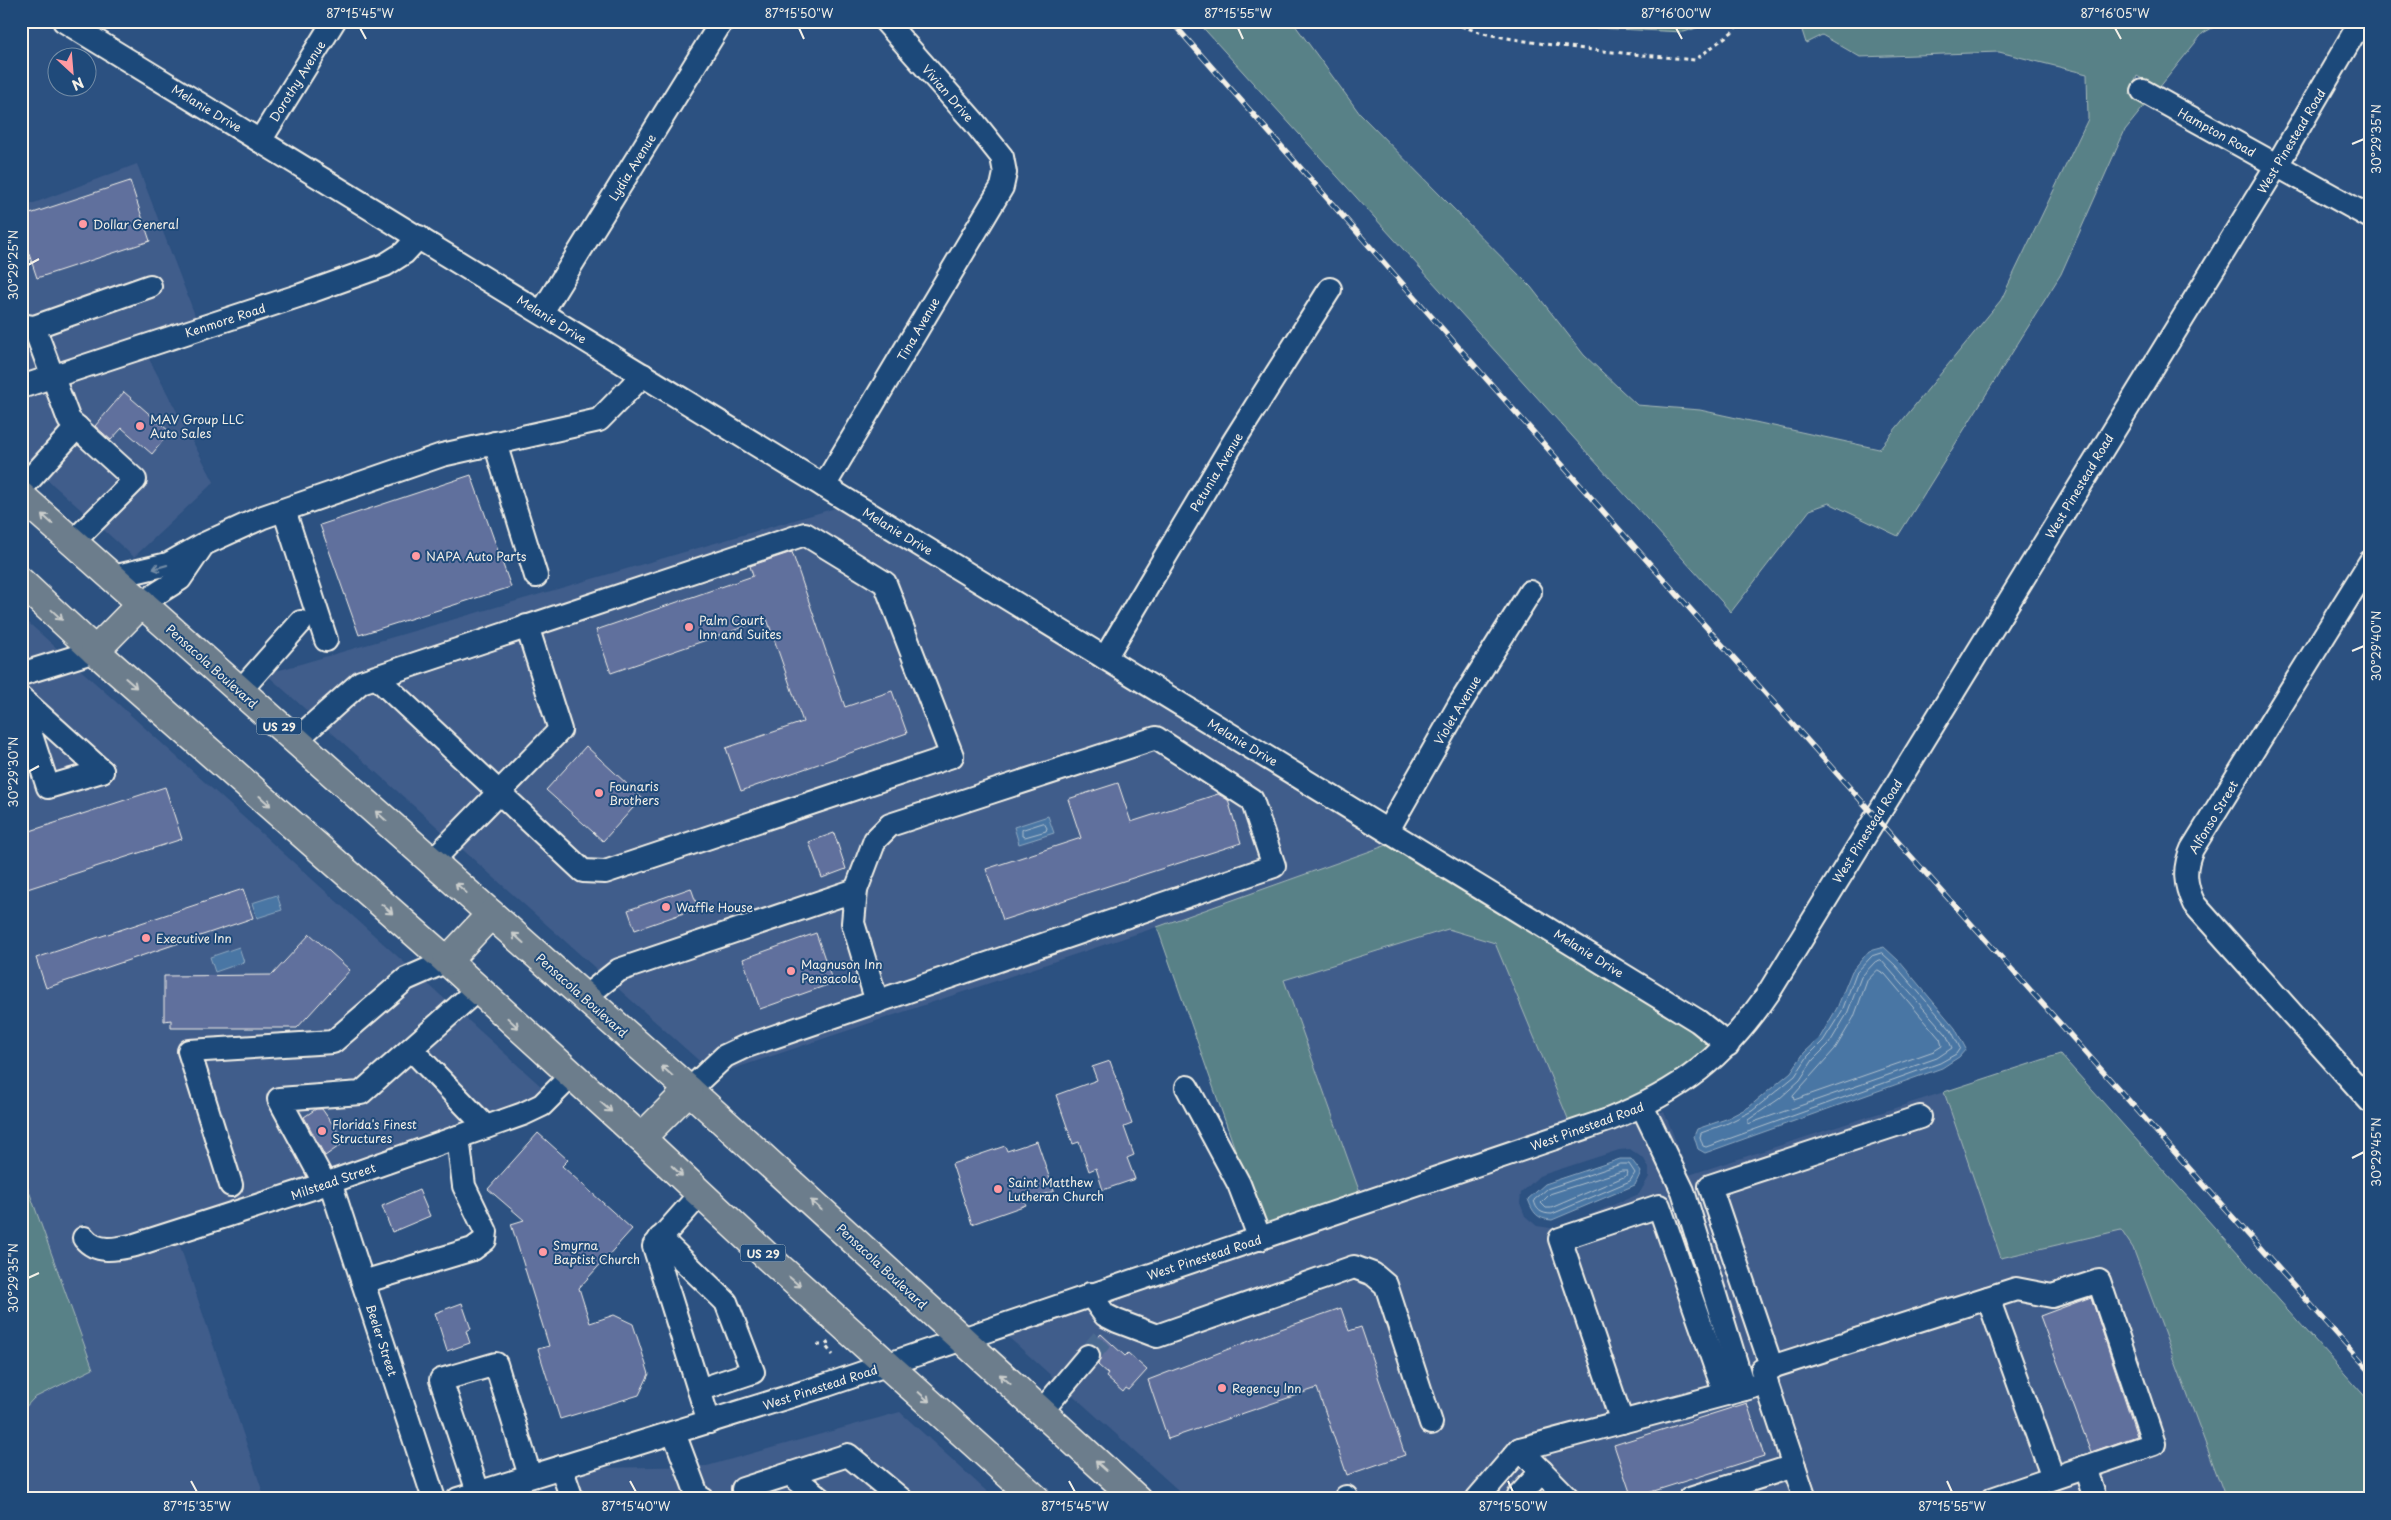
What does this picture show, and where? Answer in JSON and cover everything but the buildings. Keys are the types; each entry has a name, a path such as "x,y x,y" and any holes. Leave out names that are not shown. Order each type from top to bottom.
{"main road":[{"name":"Pensacola Boulevard","path":"21,496 689,1090 1137,1499"},
{"name":"US 29","path":"21,582 95,651 447,961 571,1076 642,1138 770,1260 1036,1499"},
{"path":"95,651 142,603"},
{"path":"447,961 491,914"},
{"path":"642,1138 689,1090"}],"street":[{"name":"Melanie Drive","path":"64,21 1388,830 1698,1021 1728,1045"},
{"name":"Dorothy Avenue","path":"260,141 334,21"},
{"name":"Lydia Avenue","path":"542,312 722,21"},
{"name":"Vivian Drive","path":"885,21 974,122 1002,157 1004,169"},
{"name":"West Pinestead Road","path":"468,1496 888,1365 1090,1294 1598,1124 1642,1106 1685,1081 1728,1045 1769,992 2277,166 2361,21"},
{"name":"Hampton Road","path":"2143,91 2370,217"},
{"name":"Tina Avenue","path":"824,486 1002,187 1004,169"},
{"name":"Kenmore Road","path":"21,387 302,296 385,265 404,253 419,237"},
{"path":"74,542 135,480 70,420 52,377 27,326 150,286"},
{"name":"Petunia Avenue","path":"1105,658 1234,441 1330,289"},
{"path":"113,578 168,564 202,545 284,510 442,455 599,420 643,375"},
{"path":"21,489 77,427"},
{"path":"495,444 536,576"},
{"path":"284,510 326,640"},
{"path":"296,740 361,682 527,626 805,534 885,583 952,756 605,872 583,871 376,677"},
{"path":"142,603 180,579 196,558 202,545"},
{"name":"Alfonso Street","path":"2368,1095 2194,904 2187,888 2185,872 2192,849 2370,562"},
{"name":"Violet Avenue","path":"1388,830 1461,702 1530,592"},
{"path":"240,691 301,622"},
{"path":"432,861 560,730 527,626"},
{"path":"21,674 95,651"},
{"path":"21,698 102,771 48,787 21,704"},
{"path":"689,1090 725,1056 744,1047 877,1002 1274,866 1252,800 1156,738 890,825 874,840 856,890 853,923 877,1002"},
{"path":"585,997 619,970 856,890"},
{"path":"231,1185 189,1051 333,1042 406,979 447,961"},
{"path":"477,990 410,1049 486,1127"},
{"name":"Beeler Street","path":"410,1049 361,1093 279,1099 328,1183 363,1282 434,1499"},
{"name":"Milstead Street","path":"84,1238 94,1247 114,1250 135,1245 328,1183 542,1105 571,1076"},
{"path":"1187,1087 1239,1184 1260,1238"},
{"path":"1642,1106 1683,1191 1734,1392"},
{"path":"1804,1499 1769,1375 1710,1186 1920,1117"},
{"path":"363,1282 473,1249 484,1240 486,1232 464,1186 458,1137"},
{"path":"700,1194 654,1246 709,1422"},
{"path":"1622,1422 1560,1239 1659,1206 1734,1392"},
{"path":"660,1238 726,1302 753,1372 699,1390"},
{"path":"1090,1294 1105,1314 1110,1329 1157,1336 1354,1267 1373,1274 1386,1285 1431,1423"},
{"path":"1477,1499 1520,1450 1734,1392 1769,1375 2016,1289 2052,1296 2099,1281 2154,1444 1992,1499"},
{"path":"1988,1298 2053,1478"},
{"path":"1041,1412 1088,1356"},
{"path":"468,1496 441,1380 496,1364 530,1476"},
{"path":"674,1433 698,1497 703,1499"},
{"path":"1520,1450 1568,1498"},
{"path":"743,1489 848,1455 901,1499"},
{"path":"1690,1499 1794,1466"},
{"path":"561,1467 572,1499"},
{"path":"2085,1467 2096,1499"},
{"path":"1519,1496 1542,1471"},
{"path":"791,1475 821,1499"}],"path":[{"path":"1446,21 1485,33 1529,41 1599,51 1695,60 1732,32 1741,21"},
{"path":"817,1345 825,1345 832,1340"},
{"path":"825,1345 833,1355"}],"shaded area":[{"path":"137,164 196,318 21,375 21,208"},
{"path":"148,357 214,482 134,557 21,456 21,399"},
{"path":"839,507 1390,844 1157,927 715,1075 266,674"},
{"path":"21,616 543,1088 535,1096 519,1103 326,1171 132,1234 112,1238 97,1236 84,1222 70,1236 84,1252 104,1260 117,1261 179,1243 265,1499 21,1499 21,1412 34,1398 93,1369 21,1169"},
{"path":"1448,929 1495,943 1569,1121 1360,1193 1283,980"},
{"path":"1944,1092 2001,1258 2121,1229 2133,1248 2226,1499 1188,1499 1006,1335 1394,1206 1612,1131 1664,1111 1689,1175","holes":["1630,1149 1644,1159 1649,1168 1649,1177 1639,1194 1556,1229 1537,1226 1525,1216 1520,1203 1521,1193 1539,1176 1619,1150"]},
{"path":"900,1412 995,1499 582,1499 574,1475 597,1468 707,1466"}],"green space":[{"path":"1197,21 1292,21 1360,114 1531,287 1584,355 1637,405 1700,410 1879,449 2001,300 2088,119 2087,74 1999,52 1860,57 1822,35 1806,43 1799,21 2225,21 2203,33 2159,88 2137,76 2130,95 2146,104 2125,130 2061,274 1898,536 1829,503 1810,510 1731,612"},
{"path":"1532,21 1718,21 1684,32 1550,26"},
{"path":"1390,844 1694,1030 1712,1044 1696,1058 1663,1081 1627,1099 1569,1121 1495,943 1448,929 1284,980 1360,1193 1262,1226 1157,927"},
{"path":"2060,1054 2370,1402 2370,1499 2226,1499 2133,1248 2121,1230 2001,1258 1944,1092"},
{"path":"21,1169 93,1369 34,1398 21,1412"}],"water":[{"path":"1048,816 1054,833 1019,844 1014,827"},
{"path":"277,895 282,910 257,918 252,903"},
{"path":"239,947 244,962 215,972 210,957"},
{"path":"1884,947 1899,961 1955,1028 1966,1049 1959,1057 1942,1068 1705,1153 1698,1149 1694,1136 1697,1129 1726,1119 1749,1107 1791,1072 1804,1053 1819,1039 1837,1008 1852,971 1869,951"},
{"path":"1620,1159 1631,1159 1641,1172 1635,1185 1552,1220 1539,1217 1532,1208 1528,1199 1545,1184"}],"tunnel":[{"path":"1088,1356 1104,1337"}],"railway":[{"path":"1171,21 1609,518 2370,1371"}],"place":[{"name":"Dollar General","path":"83,224"},
{"name":"MAV Group LLC Auto Sales","path":"140,426"},
{"name":"NAPA Auto Parts","path":"416,556"},
{"name":"Palm Court Inn and Suites","path":"689,627"},
{"name":"Founaris Brothers","path":"599,793"},
{"name":"Waffle House","path":"666,907"},
{"name":"Executive Inn","path":"146,938"},
{"name":"Magnuson Inn Pensacola","path":"791,971"},
{"name":"Florida's Finest Structures","path":"322,1131"},
{"name":"Saint Matthew Lutheran Church","path":"998,1189"},
{"name":"Smyrna Baptist Church","path":"543,1252"},
{"name":"Regency Inn","path":"1222,1388"}]}
